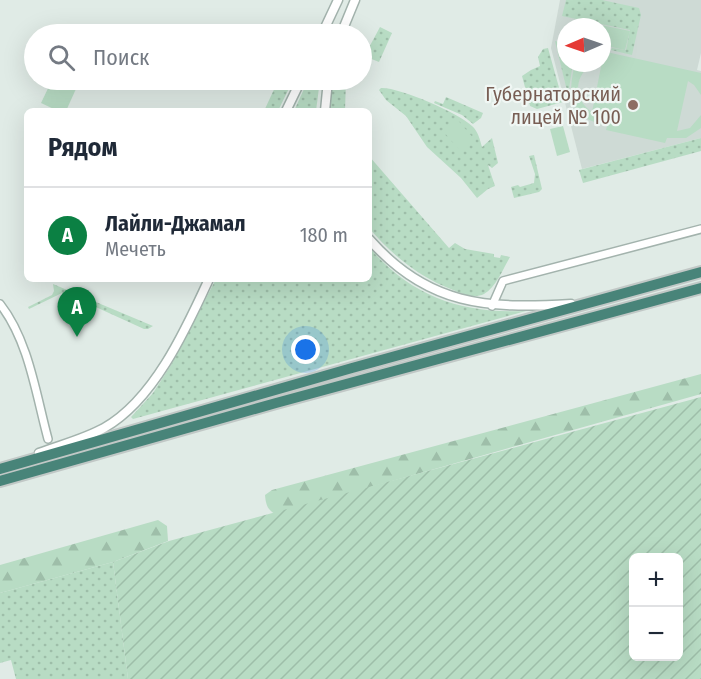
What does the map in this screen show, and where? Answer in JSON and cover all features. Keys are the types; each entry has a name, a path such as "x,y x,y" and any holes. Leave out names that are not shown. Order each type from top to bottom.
{"highway":[{"path":"0,469 352,368 701,272"},
{"path":"0,481 276,403 701,288"}],"street":[{"path":"345,24 355,0"},
{"path":"327,24 337,4 349,13"},
{"path":"287,108 296,90"},
{"path":"325,108 327,90"},
{"path":"492,306 503,281 701,229"},
{"path":"372,241 397,266 413,278 456,298 492,306 586,304"},
{"path":"0,469 104,428 128,409 150,386 161,370 208,282"},
{"path":"0,304 12,320 22,343 48,439"}],"shaded area":[{"name":"Губернаторский лицей № 100","path":"560,0 701,0 701,53 697,70 701,71 701,138 582,169 557,72 611,72 611,18 557,18 557,71 551,48"}],"green space":[{"path":"566,0 602,0 639,8 641,15 632,55 611,50 612,48 626,50 630,30 611,26 611,18 562,16"},
{"path":"380,27 392,33 379,62 372,59 372,42"},
{"path":"611,27 630,31 625,50 611,47"},
{"path":"548,48 563,102 537,109 530,106 522,76 540,66 538,57 543,49"},
{"path":"611,53 701,73 701,95 688,81 677,131 690,128 701,115 701,128 686,138 667,138 665,143 606,130 607,126 585,117 574,104 571,86 574,72 584,72 578,86 579,93 581,100 592,112 600,72 611,72"},
{"path":"562,72 572,72 568,95"},
{"path":"381,88 414,96 455,114 474,128 482,147 492,138 498,163 492,168 488,165 495,186 477,198 461,178 427,147 406,116 386,100 379,90"},
{"path":"47,90 75,90 67,108 52,108 41,103"},
{"path":"274,90 288,90 279,108 265,108"},
{"path":"303,90 319,90 316,108 295,108"},
{"path":"331,90 346,90 345,108 330,108"},
{"path":"446,97 483,113 481,118 473,124 462,115 434,103 435,101 443,104"},
{"path":"456,118 475,140 461,152 443,131"},
{"path":"563,126 570,152 557,156 550,129"},
{"path":"701,138 701,151 583,183 579,170"},
{"path":"534,155 542,189 539,192 514,198 511,187 534,183 535,174 529,156"},
{"path":"372,159 449,248 455,243 465,249 494,254 494,257 500,258 501,255 510,257 492,287 484,294 476,296 453,290 429,279 387,248 372,231"},
{"path":"372,250 402,279 440,299 481,309 526,311 133,419 131,417 153,393 171,365 214,282 372,282"},
{"path":"53,284 153,326 144,329 76,298 69,303 62,293 29,309 28,307 52,295"},
{"path":"701,374 701,394 275,514 266,504 265,495 272,490"},
{"path":"701,397 701,679 128,679 113,562 169,541"},
{"path":"158,520 167,526 168,541 113,562 0,593 0,565"},
{"path":"113,562 128,679 16,679 11,660 0,663 0,593"}],"place":[{"name":"Губернаторский лицей № 100","path":"633,105"},
{"name":"Лайли-Джамал","path":"77,337"}]}
